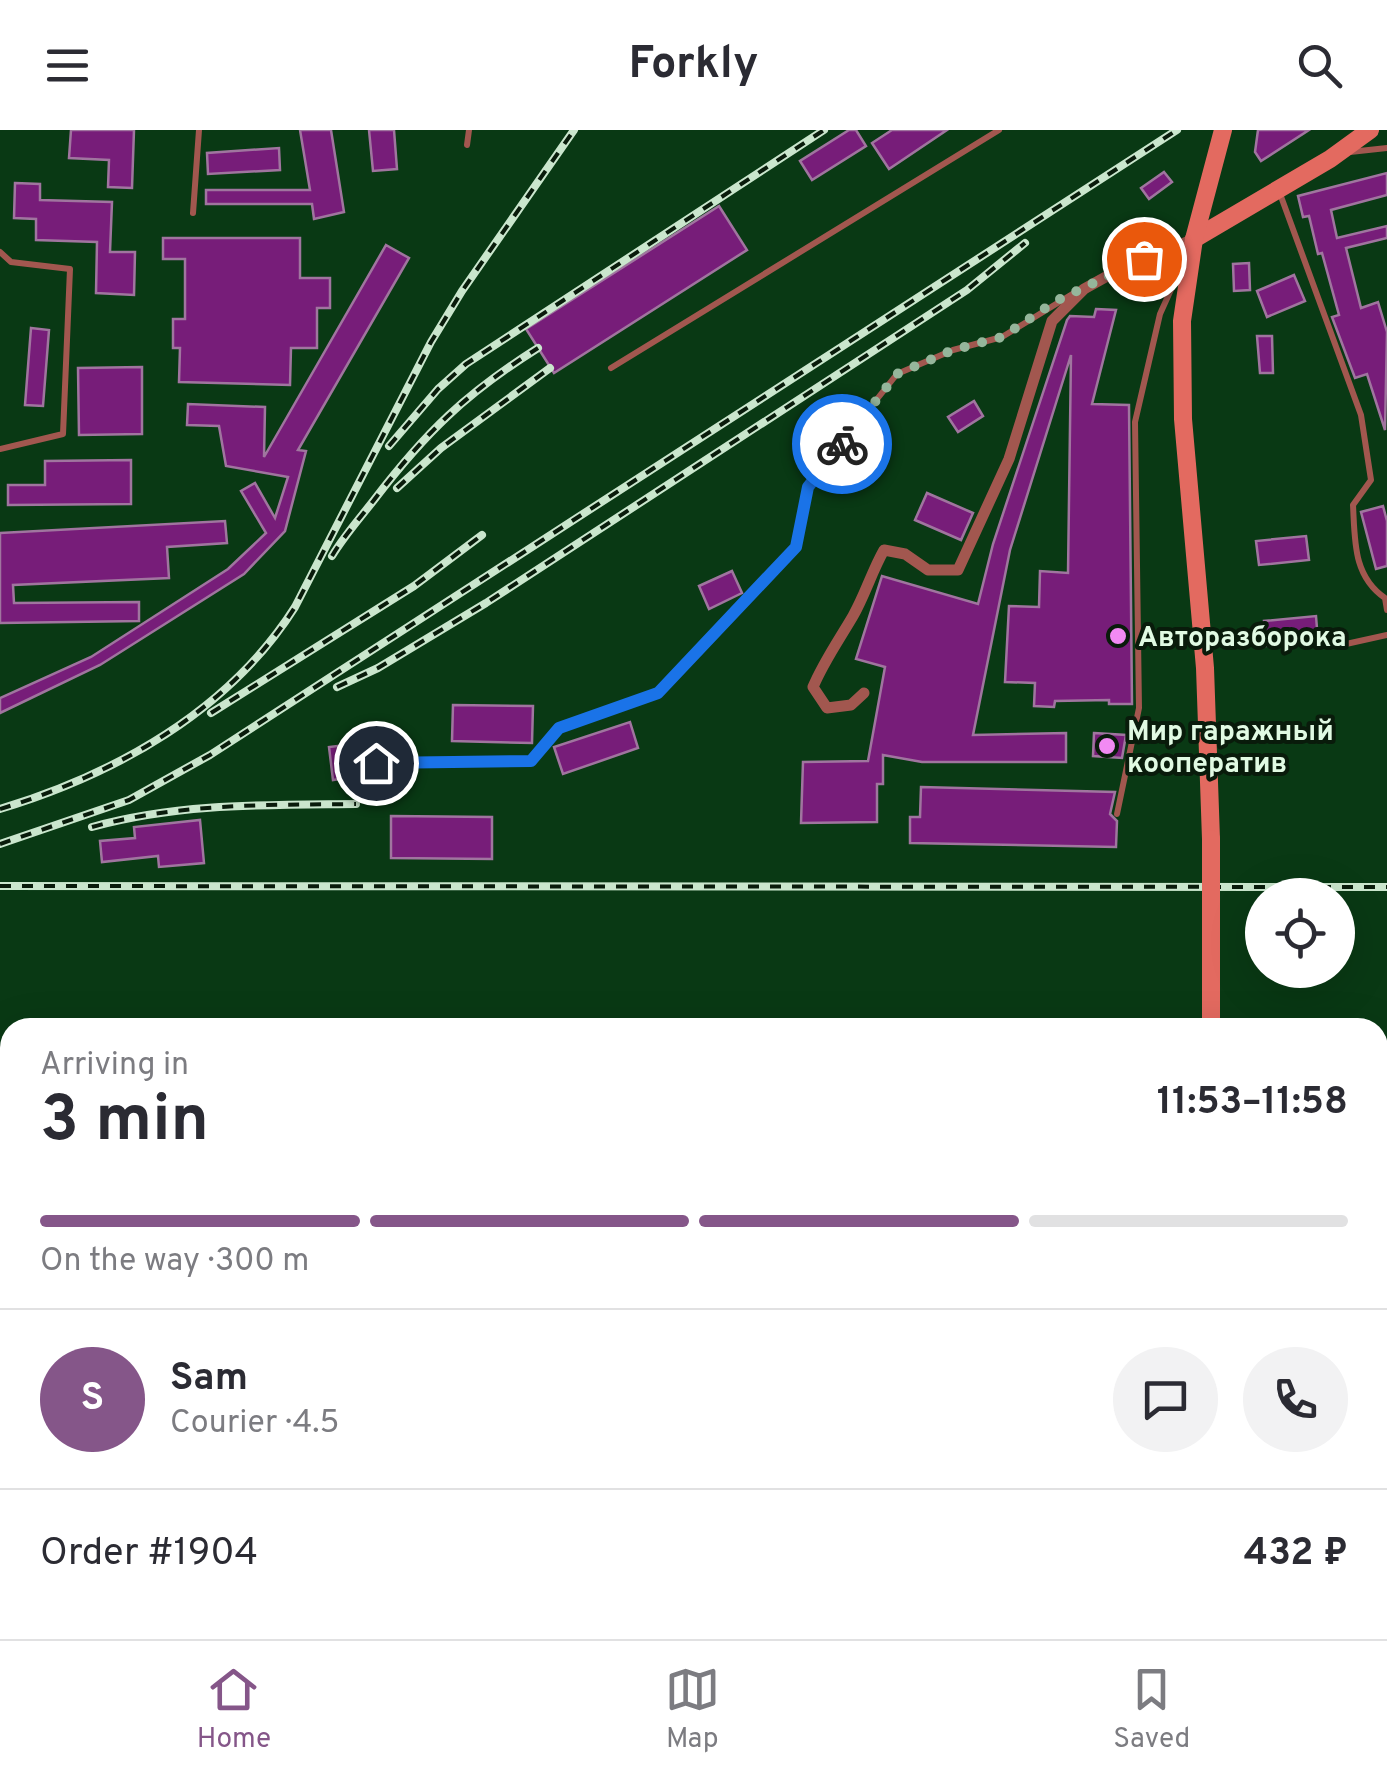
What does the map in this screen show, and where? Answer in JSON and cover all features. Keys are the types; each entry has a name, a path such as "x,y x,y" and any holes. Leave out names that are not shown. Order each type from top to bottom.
{"main road":[{"path":"1211,1018 1212,839 1205,668 1183,418 1182,321 1194,239 1223,130"},
{"path":"1194,239 1330,159 1370,130"}],"street":[{"path":"864,693 851,704 827,708 813,687 884,550 905,554 928,570 958,570 1009,459 1052,321 1084,289 1120,269 1194,239"}],"lane":[{"path":"193,213 199,130"},
{"path":"468,145 469,130"},
{"path":"611,368 1000,130"},
{"path":"1330,159 1342,153 1387,148"},
{"path":"1279,190 1361,415 1371,480 1353,504 1357,562 1370,588 1385,598 1387,610"},
{"path":"1117,814 1139,708 1135,422 1160,314 1194,239"},
{"path":"0,252 11,262 70,269 63,434 0,449"},
{"path":"376,763 531,761 559,728 658,693 796,547 808,487 897,374 953,350 1002,337 1056,301 1084,289"},
{"path":"1337,646 1387,635"}],"building":[{"path":"71,130 134,130 132,188 108,187 109,160 69,158"},
{"path":"300,130 331,130 344,212 314,219 312,204 206,204 206,190 310,190"},
{"path":"369,130 394,130 397,169 373,171"},
{"path":"849,130 856,130 866,146 812,180 800,161"},
{"path":"892,130 947,130 889,169 872,143"},
{"path":"1258,130 1309,130 1261,161 1255,152"},
{"path":"279,148 280,170 208,174 207,153"},
{"path":"1164,172 1172,182 1149,199 1141,188"},
{"path":"1387,173 1387,195 1331,210 1337,238 1387,226 1387,238 1346,248 1361,308 1378,302 1387,332 1385,430 1367,374 1355,378 1332,317 1339,315 1322,253 1318,254 1309,216 1303,217 1298,196"},
{"path":"15,183 40,184 40,200 112,202 110,252 135,252 134,295 96,293 97,242 36,240 36,219 14,218"},
{"path":"719,206 747,250 554,373 526,329"},
{"path":"163,238 300,238 300,278 330,278 330,308 317,308 317,348 291,348 290,385 179,382 180,348 173,348 173,319 185,319 185,259 163,259"},
{"path":"386,245 409,258 298,450 306,451 285,531 244,574 100,665 0,713 0,698 91,657 228,569 266,533 241,491 255,483 275,518 288,477 226,466 219,426 187,425 188,404 265,407 264,457"},
{"path":"1249,263 1250,290 1234,291 1233,264"},
{"path":"1294,275 1305,301 1267,317 1257,291"},
{"path":"1096,309 1116,310 1092,404 1129,405 1132,704 1109,704 1109,700 1055,701 1054,707 1034,706 1035,683 1005,682 1009,606 1039,607 1040,571 1068,573 1071,355 1010,550 973,735 1066,733 1066,762 922,762 883,755 883,784 877,784 877,822 801,823 803,762 868,761 885,667 856,659 882,576 978,604 993,544 1067,320 1070,316 1094,317"},
{"path":"31,328 49,330 43,406 25,405"},
{"path":"1257,336 1272,336 1273,373 1260,373"},
{"path":"142,367 142,434 79,435 78,368"},
{"path":"974,401 983,416 958,432 948,417"},
{"path":"131,460 131,504 8,505 8,485 45,485 45,461"},
{"path":"927,493 973,513 961,540 915,520"},
{"path":"1383,506 1387,566 1376,569 1361,512"},
{"path":"225,521 227,543 167,547 169,578 13,585 14,603 139,602 139,621 0,623 0,533"},
{"path":"1306,536 1309,560 1259,565 1256,541"},
{"path":"732,571 742,593 709,609 699,586"},
{"path":"1316,616 1318,641 1266,646 1264,621"},
{"path":"453,705 533,706 532,743 452,741"},
{"path":"630,722 638,748 563,774 554,747"},
{"path":"1094,733 1126,735 1122,758 1093,756"},
{"path":"355,744 359,776 333,780 329,747"},
{"path":"921,787 1115,792 1110,814 1117,821 1116,847 910,843 910,817 920,817"},
{"path":"391,816 492,817 492,859 391,858"},
{"path":"200,820 204,863 159,867 158,856 102,862 100,841 135,838 134,827"}],"railway":[{"path":"0,809 86,777 166,734 237,678 268,644 295,607 431,342 574,130"},
{"path":"389,446 438,389 466,364 824,130"},
{"path":"0,844 129,800 210,755 1177,130"},
{"path":"337,687 378,668 486,603 967,290 1025,243"},
{"path":"332,556 429,434 468,398 538,348"},
{"path":"397,488 441,448 550,368"},
{"path":"211,713 414,586 482,535"},
{"path":"92,827 190,809 356,804"},
{"path":"0,886 1387,887"}],"way so far":[{"path":"842,444 897,374 953,350 1002,337 1056,301 1144,259"}],"place":[{"name":"Авторазборока","path":"1118,636"},
{"name":"Мир гаражный кооператив","path":"1107,746"}],"route":[{"path":"376,763 531,761 559,728 658,693 796,547 808,487 842,444"}]}
